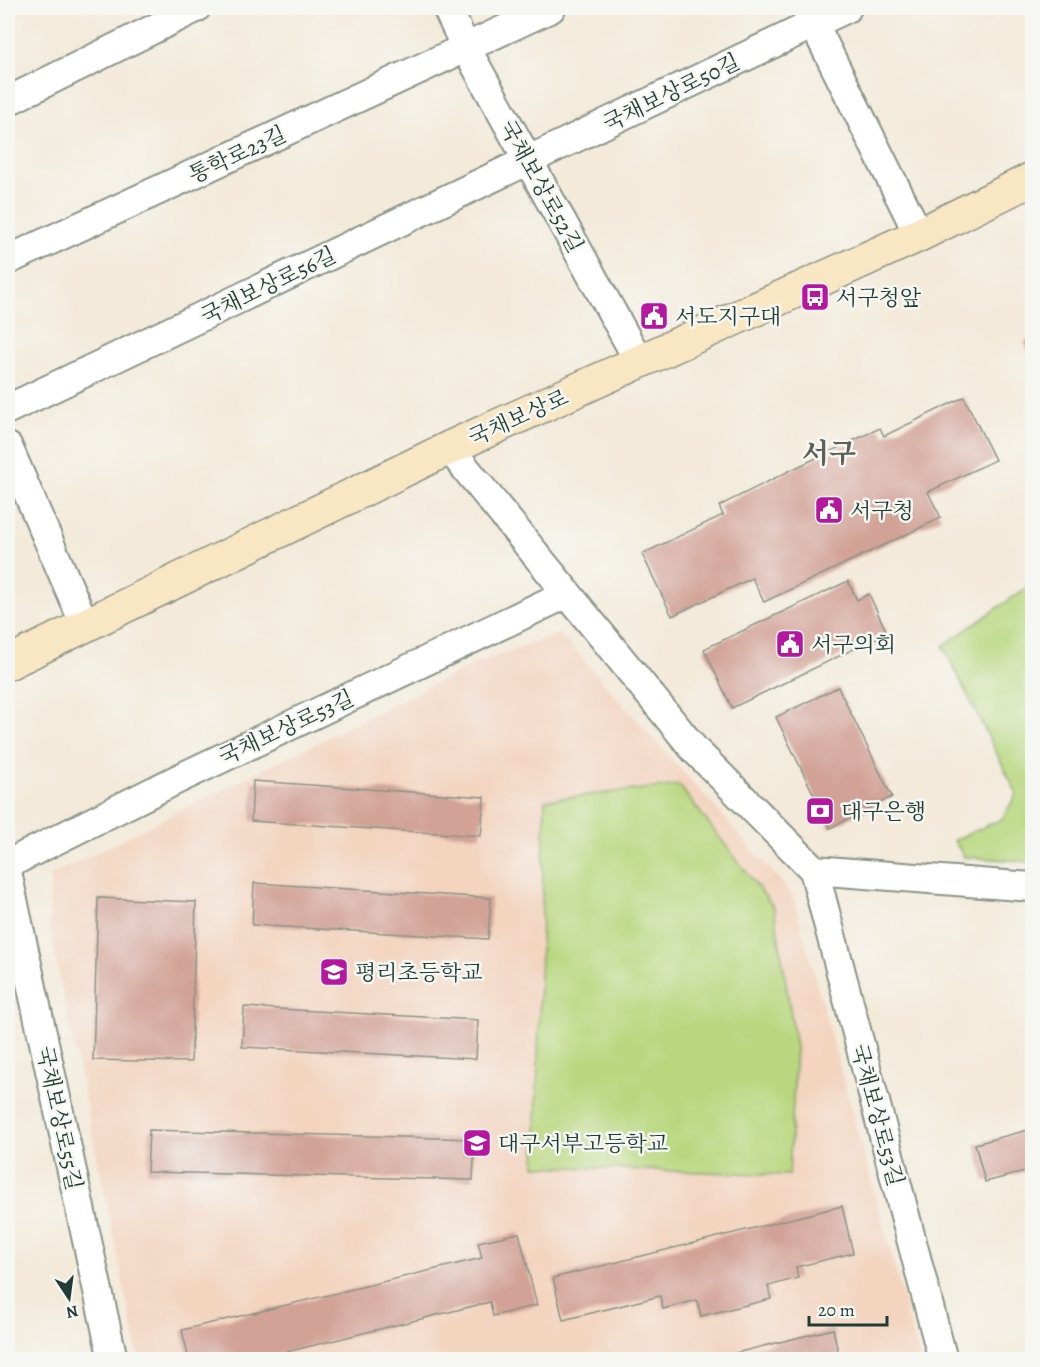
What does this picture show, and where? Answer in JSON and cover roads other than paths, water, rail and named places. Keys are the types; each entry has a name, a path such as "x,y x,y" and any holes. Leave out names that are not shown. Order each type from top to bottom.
{"main road":[{"name":"국채보상로","path":"8,663 449,448 919,235 1032,179"}],"street":[{"path":"8,101 196,8"},
{"name":"국채보상로52길","path":"447,8 466,48 640,363"},
{"name":"통학로23길","path":"8,260 551,8"},
{"name":"국채보상로50길","path":"528,160 810,16 848,8"},
{"path":"810,16 919,235"},
{"name":"국채보상로56길","path":"8,409 528,160"},
{"path":"8,447 85,625"},
{"name":"국채보상로53길","path":"449,448 694,749 814,870 943,1359"},
{"name":"국채보상로53길","path":"8,864 188,774 566,594"},
{"path":"814,870 1032,887"},
{"name":"국채보상로55길","path":"8,877 113,1359"}],"place":[{"name":"서구청앞","path":"815,297"},
{"name":"서도지구대","path":"654,316"},
{"name":"서구청","path":"829,510"},
{"name":"서구의회","path":"790,644"},
{"name":"대구은행","path":"820,811"},
{"name":"평리초등학교","path":"334,972"},
{"name":"대구서부고등학교","path":"477,1143"}],"district":[{"name":"서구","path":"829,453"}]}
